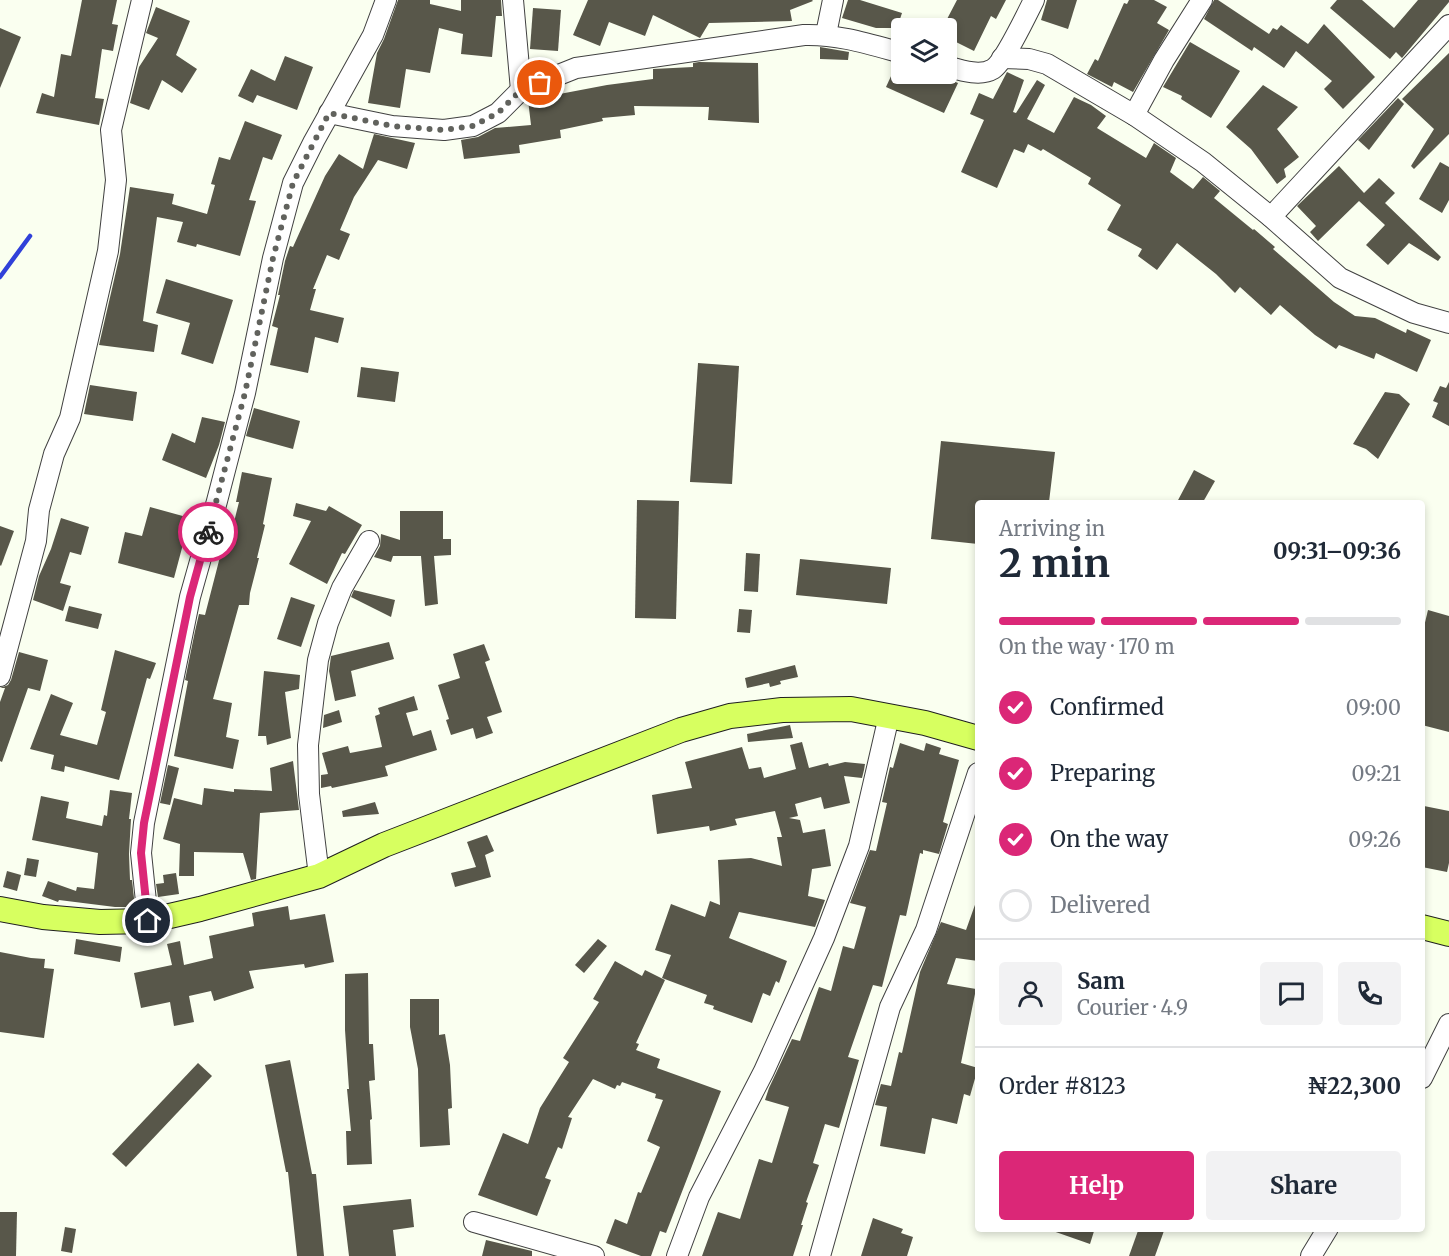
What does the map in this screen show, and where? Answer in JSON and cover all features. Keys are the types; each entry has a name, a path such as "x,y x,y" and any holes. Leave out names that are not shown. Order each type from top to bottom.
{"main road":[{"path":"0,909 54,918 100,922 148,921 319,876 406,836 681,730 730,716 782,710 851,709 925,723 975,737"},
{"path":"1425,928 1449,934"}],"street":[{"path":"0,676 36,542 39,510 51,465 69,418 108,251 116,180 112,139 142,0"},
{"path":"148,921 141,853 144,823 190,597 245,393 273,258 293,183 373,35 386,0"},
{"path":"513,0 521,90"},
{"path":"826,34 833,0"},
{"path":"957,69 982,72 993,69 1002,58 1034,0"},
{"path":"1134,115 1164,60 1202,0"},
{"path":"1271,217 1448,27"},
{"path":"329,113 392,126 454,129 473,126 498,113 521,90 576,68 781,38 826,34 891,50"},
{"path":"1002,58 1029,59 1047,64 1134,115 1203,162 1271,217 1340,278 1414,313 1449,323"},
{"path":"319,876 309,794 308,745 318,660 328,623 339,597 369,541"},
{"path":"677,1256 699,1197 764,1071 824,938 859,846 890,716"},
{"path":"820,1256 890,1007 926,930 975,782"},
{"path":"1425,1072 1449,1024"},
{"path":"474,1222 594,1256"},
{"path":"1311,1256 1326,1232"}],"building":[{"path":"82,0 117,0 112,24 118,25 113,51 102,49 95,98 104,99 99,125 36,113 42,93 54,97 61,54 71,56"},
{"path":"398,0 430,0 430,4 461,11 461,0 501,0 502,16 496,16 492,57 461,54 463,34 439,28 430,73 406,69 400,108 368,103 377,53"},
{"path":"588,0 813,1 790,10 792,21 709,23 700,38 653,15 645,36 609,22 600,46 573,35"},
{"path":"848,0 860,0 902,13 900,18 891,18 891,28 876,28 842,18"},
{"path":"957,0 1006,0 996,19 991,16 974,51 957,42 957,18 948,18"},
{"path":"1047,0 1077,0 1068,29 1041,20"},
{"path":"1129,0 1154,0 1167,7 1157,23 1169,30 1133,92 1114,82 1112,87 1087,74 1095,59 1098,61 1124,3 1127,4"},
{"path":"1214,0 1218,0 1269,34 1273,28 1277,30 1281,25 1308,44 1324,24 1375,77 1343,109 1324,89 1332,81 1296,51 1284,68 1254,47 1252,51 1204,19"},
{"path":"1337,0 1362,0 1394,28 1418,0 1449,0 1449,2 1402,58 1396,52 1390,59 1330,8"},
{"path":"156,7 190,21 176,55 197,69 182,93 162,80 149,110 130,103 139,67 158,38 146,33"},
{"path":"533,8 561,10 558,51 530,49"},
{"path":"0,28 21,37 0,88"},
{"path":"1190,42 1240,71 1211,118 1181,99 1182,96 1163,87"},
{"path":"820,47 849,52 848,60 820,59"},
{"path":"1449,53 1449,134 1414,169 1411,166 1434,129 1402,99"},
{"path":"285,56 313,67 297,110 257,95 253,103 238,96 251,69 275,81"},
{"path":"693,63 758,63 759,123 708,120 709,107 634,106 635,115 602,118 603,121 560,130 561,138 519,145 520,153 464,159 461,140 478,137 495,128 531,125 528,100 653,79 653,69 693,67"},
{"path":"1007,72 1024,80 1013,112 1016,113 1037,80 1045,85 1027,119 1054,133 1074,97 1091,105 1106,116 1097,128 1146,158 1154,143 1176,158 1170,172 1193,189 1203,177 1220,191 1214,198 1275,247 1273,249 1334,302 1355,316 1375,318 1406,333 1407,329 1431,340 1417,372 1376,353 1374,359 1339,345 1336,349 1315,335 1280,305 1271,315 1240,287 1235,293 1216,274 1177,243 1157,270 1138,256 1142,249 1107,230 1121,205 1088,184 1091,178 1043,149 1041,151 1028,144 1024,153 1014,149 997,188 961,172 984,120 970,114 979,93 993,99"},
{"path":"891,76 891,84 958,83 944,113 886,87"},
{"path":"1263,85 1298,107 1277,129 1299,157 1284,169 1286,177 1277,184 1251,149 1226,127"},
{"path":"1398,98 1404,104 1369,150 1358,140"},
{"path":"245,121 282,135 272,160 263,157 249,200 256,201 240,256 197,244 196,247 177,242 183,222 157,217 143,321 158,325 154,352 99,345 120,254 130,187 174,194 172,204 207,214 215,185 211,184 219,157 230,160"},
{"path":"374,134 415,143 407,169 378,160 354,197 340,230 350,234 339,260 327,255 313,289 316,289 310,310 344,318 338,343 315,337 308,373 270,365 278,328 272,326 290,246 293,247 325,176 339,154 363,169"},
{"path":"1440,162 1449,167 1449,200 1442,213 1419,199"},
{"path":"1339,166 1364,193 1379,178 1395,193 1385,203 1441,257 1438,261 1409,243 1388,265 1366,245 1385,225 1359,201 1318,241 1310,232 1316,226 1297,206"},
{"path":"166,279 233,300 213,364 181,354 190,323 156,313"},
{"path":"698,363 739,366 732,484 690,482"},
{"path":"361,367 399,372 395,402 357,397"},
{"path":"1449,382 1449,426 1432,417 1438,403 1433,401 1440,386 1446,388"},
{"path":"90,385 137,392 133,421 84,414"},
{"path":"1385,392 1399,394 1410,404 1378,459 1366,449 1353,444"},
{"path":"254,408 300,421 293,449 246,436"},
{"path":"202,417 225,422 206,478 162,460 172,433 195,443"},
{"path":"941,441 1055,452 1049,500 975,500 975,544 931,539"},
{"path":"1194,470 1215,481 1204,500 1178,500"},
{"path":"242,472 272,478 249,605 239,605 213,699 232,703 226,737 239,740 233,769 174,756 188,681 185,680 199,614 205,615 222,549 227,550 239,502 236,502"},
{"path":"637,500 679,501 676,619 635,618"},
{"path":"296,503 326,511 329,506 362,525 345,554 342,553 327,584 289,564 311,521 293,516"},
{"path":"150,507 190,518 174,578 118,563 125,532 142,536"},
{"path":"400,511 443,511 443,539 451,539 451,555 434,556 438,604 425,606 421,556 393,556 391,562 374,557 380,546 381,534 400,540"},
{"path":"61,518 89,527 81,555 70,552 60,583 71,586 63,611 33,600 39,576"},
{"path":"0,526 14,531 1,566 0,565"},
{"path":"746,553 760,554 758,592 744,591"},
{"path":"800,559 891,568 887,604 796,595"},
{"path":"354,590 395,600 391,617 351,597"},
{"path":"291,597 315,605 301,647 277,639"},
{"path":"69,606 102,614 98,629 65,621"},
{"path":"739,609 752,610 750,633 737,632"},
{"path":"1428,610 1449,616 1449,732 1425,726 1425,622"},
{"path":"389,642 394,659 351,671 356,696 335,701 329,671 331,656"},
{"path":"484,644 490,660 485,662 502,712 487,717 493,733 476,739 473,728 451,735 446,720 449,719 438,685 460,678 453,654"},
{"path":"115,650 156,663 150,679 147,678 119,780 65,766 64,772 51,769 54,755 30,749 51,694 73,703 60,735 97,745 106,712 101,710"},
{"path":"19,652 48,660 40,691 28,688 2,762 0,761 0,702 5,688 0,688 8,685 11,680"},
{"path":"795,665 798,677 780,681 781,684 770,687 769,683 747,688 745,678"},
{"path":"264,671 300,675 299,689 285,692 291,738 267,745 266,736 258,736"},
{"path":"414,696 418,710 406,713 413,736 431,730 437,750 385,766 388,776 332,788 331,786 321,788 321,775 328,774 322,753 348,746 350,753 382,747 375,716 380,714 378,708"},
{"path":"339,710 342,722 323,728 324,715"},
{"path":"790,725 793,738 748,742 747,734"},
{"path":"802,742 809,768 828,763 829,766 845,762 865,764 864,770 862,778 844,776 850,803 824,809 821,797 795,804 798,816 789,818 800,820 803,833 825,829 831,866 812,869 808,896 825,900 815,927 739,912 729,938 787,961 779,983 776,981 770,996 763,993 752,1023 713,1009 714,1006 704,1003 707,995 662,978 671,955 655,950 671,904 705,917 710,901 720,905 718,860 751,858 782,866 777,837 782,837 775,811 735,819 737,825 710,831 709,826 657,834 652,795 692,788 685,762 742,747 749,769 761,767 764,778 796,769 790,745"},
{"path":"900,743 924,751 926,743 941,748 939,754 959,760 943,822 948,824 939,854 923,850 923,854 920,853 906,916 900,915 882,987 873,985 848,1057 859,1060 839,1128 825,1124 813,1163 819,1165 806,1202 808,1203 801,1225 803,1225 793,1256 702,1256 718,1212 740,1219 759,1159 772,1163 789,1107 765,1100 792,1039 800,1041 819,987 831,991 843,946 854,949 866,907 850,903 870,850 876,851 887,803 882,802 890,767 893,768"},
{"path":"293,761 299,810 260,813 256,879 251,880 243,853 194,852 194,876 179,876 180,844 163,839 174,798 202,805 204,788 234,792 234,789 272,791 270,768"},
{"path":"168,765 179,768 170,805 160,803"},
{"path":"110,790 132,793 129,854 130,880 132,880 135,907 115,907 59,900 58,902 42,896 48,881 76,891 77,887 94,889 98,853 32,840 41,796 69,802 66,818 102,826 104,815 107,816"},
{"path":"375,802 379,814 343,817 342,811"},
{"path":"1425,806 1449,811 1447,872 1425,868"},
{"path":"487,835 494,851 485,855 491,877 455,887 451,873 476,867 467,842"},
{"path":"27,858 39,860 36,877 24,875"},
{"path":"7,871 21,875 17,891 3,887"},
{"path":"176,873 179,894 158,897 156,884 164,883 163,875"},
{"path":"975,905 975,961 956,958 947,984 975,989 961,1063 975,1067 975,1078 970,1096 964,1094 957,1124 932,1118 925,1154 880,1146 887,1107 875,1105 881,1084 891,1086 899,1052 902,1053 920,972 941,922 966,930"},
{"path":"288,906 290,920 325,914 334,962 305,968 304,964 249,971 254,988 214,1001 211,991 189,996 194,1022 174,1026 170,1002 141,1008 134,973 172,965 167,944 180,941 184,965 213,958 209,936 254,926 252,913"},
{"path":"76,939 122,947 120,962 74,954"},
{"path":"598,939 607,946 584,973 575,965"},
{"path":"0,952 45,959 44,968 54,969 44,1038 0,1032"},
{"path":"615,961 642,976 645,970 665,980 636,1043 639,1044 636,1050 660,1059 657,1068 721,1091 666,1233 660,1231 651,1256 641,1256 606,1243 615,1219 627,1224 638,1192 641,1193 660,1147 647,1141 663,1100 655,1098 656,1094 622,1082 615,1089 593,1079 568,1117 572,1118 562,1149 558,1147 545,1178 551,1180 537,1216 478,1195 503,1133 528,1144 540,1108 569,1062 563,1058 599,1002 593,999"},
{"path":"368,973 369,1044 373,1044 375,1080 369,1081 372,1164 347,1165 346,1131 351,1131 347,1089 349,1089 345,1030 345,974"},
{"path":"410,999 439,999 439,1035 445,1034 450,1065 452,1108 448,1109 450,1145 420,1147 418,1069 410,1027"},
{"path":"290,1060 312,1174 316,1174 324,1256 297,1256 288,1172 286,1172 265,1065"},
{"path":"198,1063 212,1076 126,1167 112,1154"},
{"path":"411,1199 414,1227 393,1230 396,1256 349,1256 343,1206"},
{"path":"0,1212 17,1212 16,1256 0,1256"},
{"path":"873,1218 903,1229 901,1233 913,1237 907,1256 861,1256"},
{"path":"65,1227 76,1229 72,1253 61,1251"},
{"path":"1056,1232 1094,1232 1090,1244"},
{"path":"1138,1232 1164,1232 1155,1256 1129,1256"},
{"path":"486,1240 532,1251 532,1256 482,1256"}],"waterway":[{"path":"0,277 30,236"}],"way so far":[{"path":"208,532 245,393 273,258 293,183 329,113 392,126 444,130 473,126 498,113 521,90 540,83"}],"route":[{"path":"148,921 141,853 144,823 190,597 208,532"}]}
